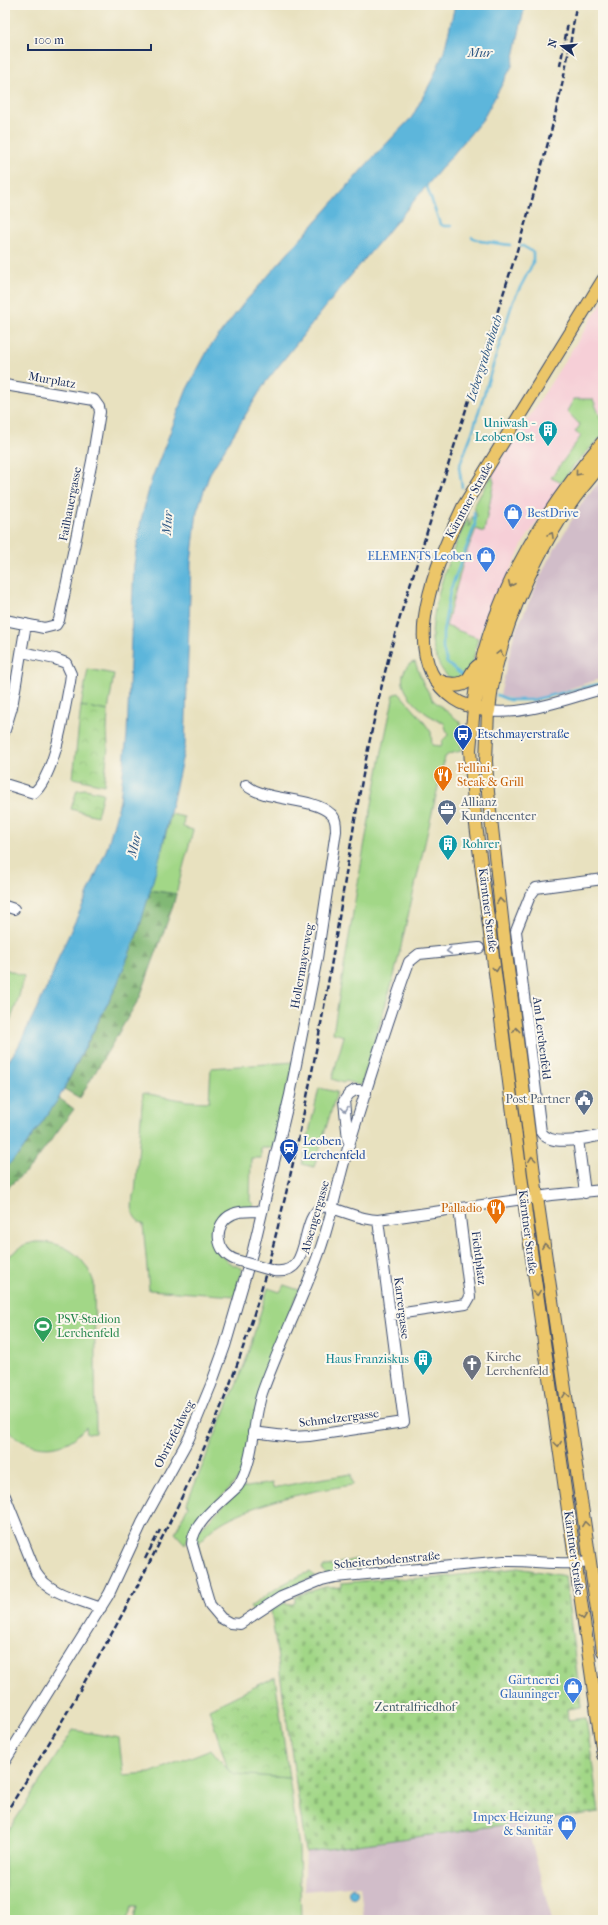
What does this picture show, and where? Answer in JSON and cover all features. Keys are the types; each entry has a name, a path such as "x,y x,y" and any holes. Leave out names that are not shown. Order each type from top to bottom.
{"highway":[{"path":"474,708 481,664 490,633 502,602 524,555 548,513 603,443"},
{"path":"488,711 490,691 502,646 517,601 535,562 563,514 603,462"},
{"path":"436,680 447,684 460,684 469,679 474,669 481,664"}],"main road":[{"name":"Kärntner Straße","path":"603,280 463,507 447,541 432,584 426,612 424,633 424,652 429,668 444,690 454,699 474,708 488,711 486,761 488,792 505,945 537,1197 603,1651"},
{"name":"Kärntner Straße","path":"474,708 470,750 475,817 558,1466 576,1564 603,1755"}],"street":[{"name":"Murplatz","path":"5,385 94,400"},
{"name":"Failhauergasse","path":"26,624 44,628 52,627 56,625 61,614 100,412 99,407 94,400"},
{"path":"5,620 26,624 12,707 5,730"},
{"path":"5,784 34,792 42,785 51,764 71,674 66,664 55,659 22,652"},
{"path":"488,711 505,713 522,710 603,689"},
{"name":"Hollermayerweg","path":"246,785 252,790 324,810 334,817 336,831 304,1026 271,1177 261,1211"},
{"name":"Am Lerchenfeld","path":"603,879 536,888 530,896 516,931 541,1132 545,1137 551,1140 578,1139 603,1135"},
{"name":"Absengergasse","path":"253,1432 262,1393 320,1252 349,1146 409,962 419,954 479,948"},
{"path":"349,1146 344,1101 349,1094 355,1090 360,1090 366,1093"},
{"path":"578,1139 585,1193"},
{"path":"261,1211 232,1214 220,1226 218,1237 221,1247 228,1256 236,1260 274,1271 286,1270 299,1259 313,1213 322,1206 333,1208 369,1220 378,1220 537,1197 603,1190"},
{"name":"Fichtlplatz","path":"390,1314 466,1304 468,1301 470,1297 459,1209"},
{"name":"Obritzfeldweg","path":"5,1761 101,1608 117,1579 146,1516 189,1438 211,1385 240,1298 261,1211"},
{"name":"Karrergasse","path":"378,1220 404,1422"},
{"name":"Schmelzergasse","path":"253,1432 293,1437 309,1436 404,1422"},
{"name":"Scheiterbodenstraße","path":"253,1432 247,1465 238,1486 196,1526 192,1536 192,1544 210,1605 220,1618 230,1623 240,1624 281,1597 322,1580 335,1577 504,1561 576,1564 590,1562"},
{"path":"5,1496 36,1573 41,1581 54,1591 101,1608"}],"shaded area":[{"path":"603,301 603,419 568,414 580,425 581,436 551,477 562,483 524,542 478,638 446,626 464,559 476,529 484,531 494,482 492,475"},
{"path":"603,478 603,678 540,698 515,700 500,695 514,635 548,560 585,498"},
{"path":"526,1822 552,1920 364,1920 360,1886 304,1891 306,1852"}],"green space":[{"path":"574,399 593,399 601,419 603,419 603,435 574,465 562,483 551,478 581,436 575,432 580,425 567,411"},
{"path":"492,475 494,482 484,532 476,529 464,559 446,626 478,638 473,661 469,670 460,678 453,679 447,676 442,669 435,653 432,638 433,622 439,591 455,546 468,518 469,527 472,517 477,516 474,506"},
{"path":"415,662 423,683 433,700 460,722 462,730 461,751 449,754 445,757 394,976 361,1086 346,1081 343,1083 332,1079 344,1036 333,1033 364,847 394,694 399,693 421,718 431,732 432,745 441,746 443,740 448,735 444,723 423,711 405,690 403,684 404,672 411,663"},
{"path":"88,669 114,674 108,711 81,706"},
{"path":"81,706 108,711 108,747 104,785 73,778"},
{"path":"85,789 103,793 97,816 71,809 77,790"},
{"path":"171,814 184,817 183,827 193,830 176,894 149,890 161,853"},
{"path":"149,890 176,894 173,906 140,997 80,1098 64,1089 116,987 139,929"},
{"path":"5,969 24,976 18,1000 5,1034"},
{"path":"294,1062 273,1148 261,1148 261,1158 251,1158 250,1201 254,1205 215,1227 214,1241 219,1253 229,1262 242,1268 235,1296 149,1290 143,1224 136,1218 132,1208 133,1195 135,1194 143,1093 187,1101 209,1102 211,1068"},
{"path":"319,1088 337,1092 314,1167 302,1164"},
{"path":"59,1098 74,1109 32,1166 5,1190 5,1168 21,1152"},
{"path":"35,1242 55,1244 72,1252 79,1257 85,1265 94,1283 96,1433 87,1434 86,1427 70,1441 53,1447 34,1446 26,1443 11,1433 5,1426 5,1259 24,1245"},
{"path":"284,1285 299,1290 279,1340 242,1475 193,1527 185,1544 175,1533 188,1506 187,1503 245,1363 268,1288 280,1292"},
{"path":"351,1474 353,1485 320,1490 265,1504 232,1517 218,1525 198,1543 206,1588 195,1534 241,1488 272,1483 273,1488"},
{"path":"357,1559 359,1570 326,1574 322,1570 323,1567"},
{"name":"Zentralfriedhof","path":"518,1568 565,1576 581,1707 567,1709 568,1720 586,1718 599,1812 306,1852 271,1611 284,1603 289,1605 295,1603 295,1596 328,1586 330,1588 342,1587 342,1583 382,1579 435,1578"},
{"path":"310,1572 315,1576 278,1593 253,1611 250,1607 272,1591 301,1575"},
{"path":"275,1677 289,1778 234,1774 228,1770 209,1709"},
{"path":"73,1730 119,1738 123,1775 150,1773 211,1749 228,1770 234,1774 289,1778 299,1848 301,1920 134,1920 137,1906 132,1906 127,1920 5,1920 5,1836"}],"water":[{"name":"Mur","path":"455,5 525,5 512,66 483,119 348,279 265,383 210,473 197,511 191,563 185,746 161,853 139,929 116,987 59,1098 21,1152 5,1168 5,1066 18,1047 50,981 60,954 107,848 120,801 127,735 134,565 141,520 152,478 187,389 209,348 244,303 366,165 412,117 432,80 444,52"},
{"path":"353,1888 358,1893 353,1898 348,1893"}],"waterway":[{"name":"Lebergrabenbach","path":"427,187 440,224 444,226 451,226"},
{"name":"Lebergrabenbach","path":"472,237 480,241 510,245"},
{"name":"Lebergrabenbach","path":"462,487 459,467 472,433 513,301 533,263 533,252 521,245"},
{"name":"Lebergrabenbach","path":"463,676 447,663 443,649 443,633 450,591 475,525 474,512"},
{"name":"Lebergrabenbach","path":"497,695 509,700 532,700 603,683"}],"railway":[{"path":"5,1814 49,1744 90,1672 159,1543 216,1419 248,1334 285,1199 305,1108 360,791 388,660 398,623 534,195 558,101 576,5"},
{"path":"560,66 568,23"},
{"path":"145,1559 160,1530"}],"place":[{"name":"Uniwash - Leoben Ost","path":"548,447"},
{"name":"BestDrive","path":"513,530"},
{"name":"ELEMENTS Leoben","path":"486,573"},
{"name":"Etschmayerstraße","path":"463,751"},
{"name":"Fellini - Steak & Grill","path":"443,792"},
{"name":"Allianz Kundencenter","path":"447,826"},
{"name":"Rohrer","path":"448,861"},
{"name":"Post Partner","path":"584,1116"},
{"name":"Leoben Lerchenfeld","path":"289,1165"},
{"name":"Palladio","path":"496,1225"},
{"name":"PSV-Stadion Lerchenfeld","path":"43,1343"},
{"name":"Haus Franziskus","path":"423,1376"},
{"name":"Kirche Lerchenfeld","path":"472,1381"},
{"name":"Gärtnerei Glauninger","path":"573,1704"},
{"name":"Impex Heizung & Sanitär","path":"567,1841"}]}
